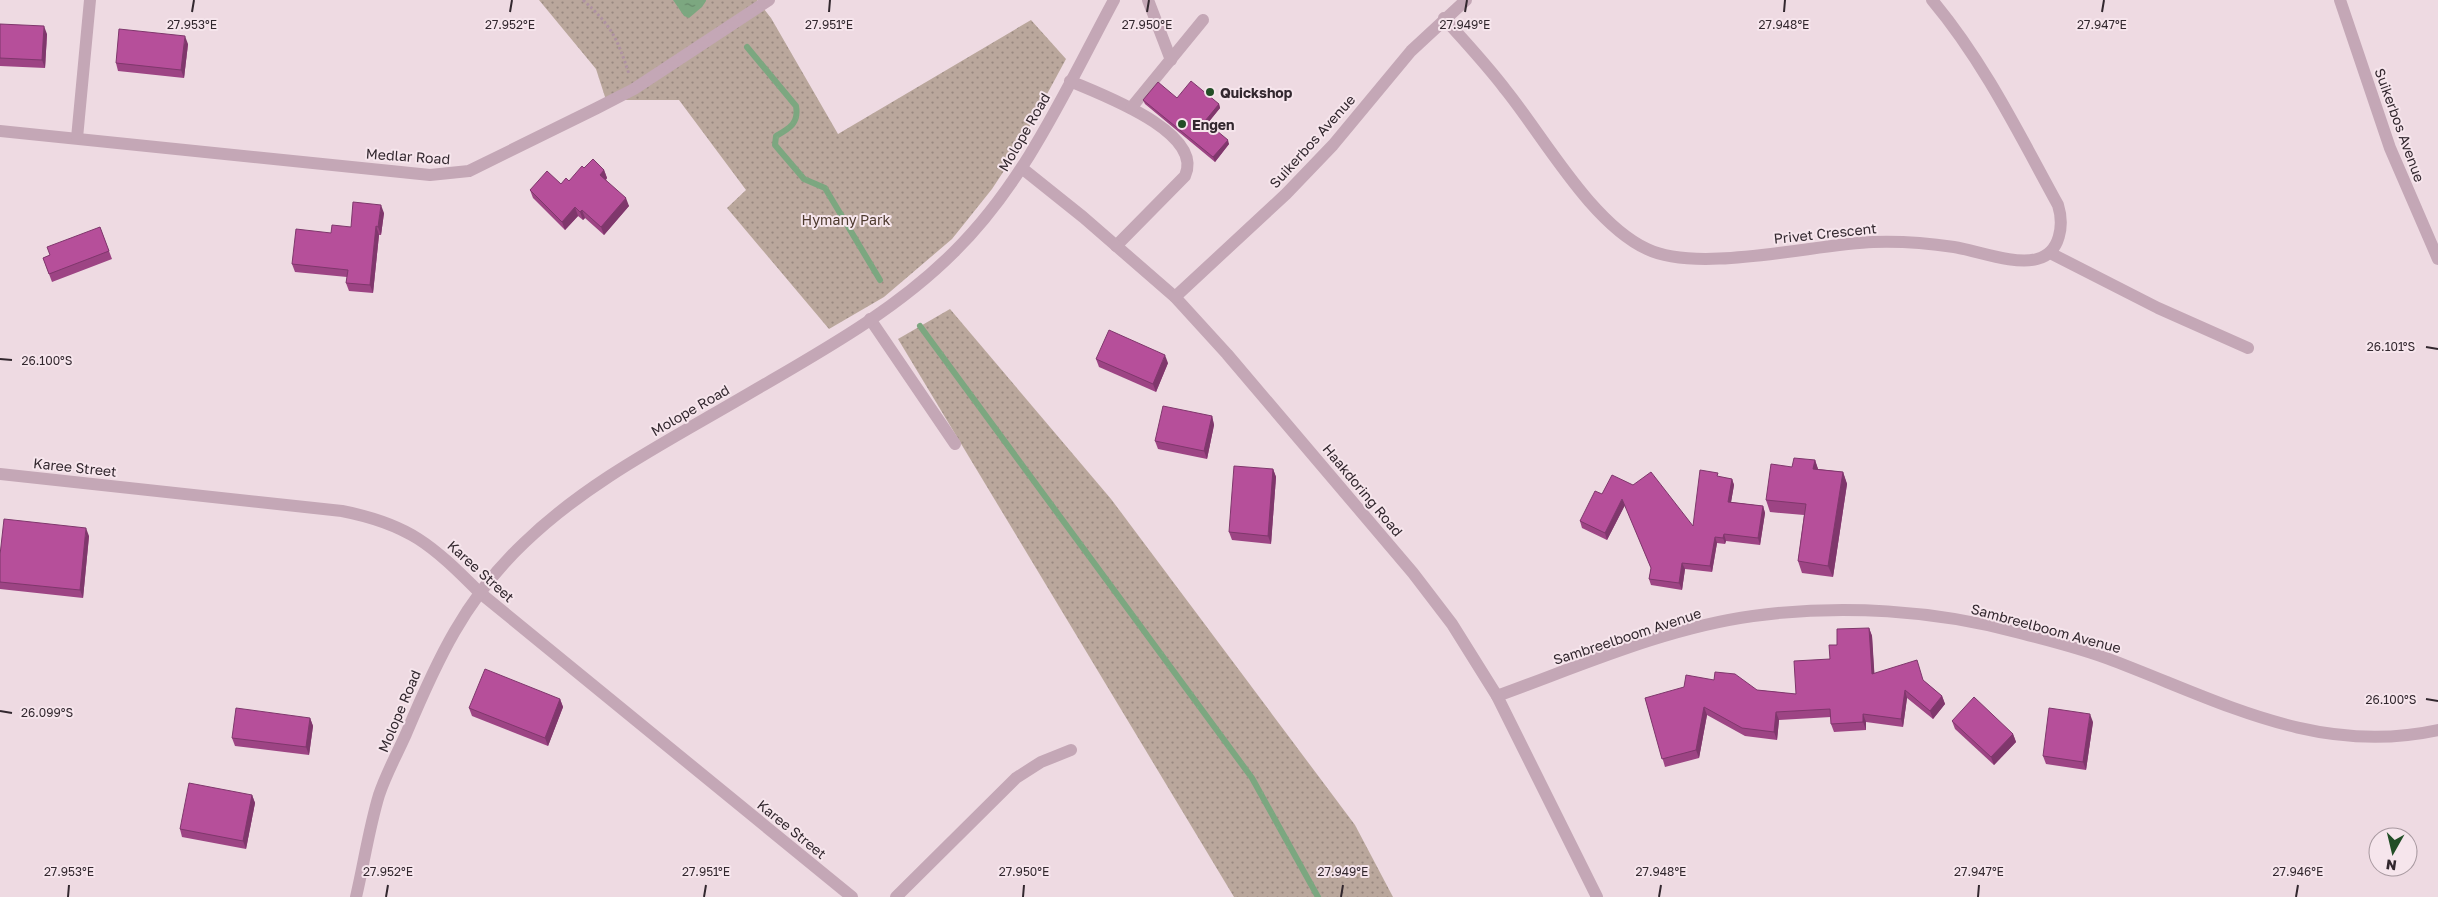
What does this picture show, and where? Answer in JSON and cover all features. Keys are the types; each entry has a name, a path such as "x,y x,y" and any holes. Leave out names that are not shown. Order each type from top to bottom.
{"street":[{"path":"77,138 90,0"},
{"name":"Medlar Road","path":"0,131 430,175 452,174 469,171 488,164 634,89 769,0"},
{"name":"Molope Road","path":"356,897 380,794 438,658 479,592 524,542 553,517 590,490 639,458 837,342 892,305 952,254 984,222 1023,169 1114,0"},
{"path":"1148,0 1170,60"},
{"name":"Suikerbos Avenue","path":"1175,297 1286,194 1333,145 1391,73 1444,18 1466,0"},
{"path":"1932,0 1969,47 2008,109 2058,205 2062,219 2062,231 2050,253 2158,308 2248,348"},
{"name":"Suikerbos Avenue","path":"2340,0 2390,148 2438,259"},
{"name":"Privet Crescent","path":"1444,18 1505,88 1592,204 1629,240 1649,250 1671,256 1708,258 1776,253 1855,242 1885,241 1915,242 1953,247 2022,261 2039,259 2050,253"},
{"path":"1131,108 1203,20"},
{"path":"1070,80 1131,108 1157,124 1184,148 1188,158 1188,168 1185,176 1116,246"},
{"name":"Haakdoring Road","path":"1023,169 1175,297 1227,354 1413,573 1452,624 1497,696 1596,897"},
{"path":"870,319 955,444"},
{"name":"Karee Street","path":"0,474 342,510 367,516 413,534 438,551 479,592 852,897"},
{"name":"Sambreelboom Avenue","path":"1497,696 1640,644 1703,626 1753,616 1821,611 1900,612 1964,620 2060,644 2111,660 2249,714 2306,731 2344,737 2376,737 2419,734 2438,730"},
{"path":"896,897 1016,778 1041,762 1071,750"}],"path":[{"path":"583,0 601,16 618,40 634,89"}],"green space":[{"name":"Hymany Park","path":"539,0 757,0 771,18 838,134 1031,20 1066,59 1013,157 992,189 952,239 884,297 829,329 727,208 746,190 679,100 606,100 596,69"},
{"path":"950,309 1111,499 1355,825 1393,897 1234,897 898,339"}],"water":[{"path":"673,0 706,1 689,18 684,16"}],"building":[{"path":"0,24 44,26 42,60 0,58"},
{"path":"119,29 185,36 181,70 116,63"},
{"path":"1191,81 1219,104 1205,121 1228,140 1213,157 1143,100 1158,82 1177,98"},
{"path":"593,159 604,170 600,175 626,198 601,227 582,210 580,212 575,207 562,222 530,190 547,171 561,184 566,178 569,181 582,166 584,168"},
{"path":"353,202 381,205 378,227 376,226 370,285 346,283 348,270 292,264 296,229 331,233 332,225 351,227"},
{"path":"100,227 109,251 49,274 43,258 50,255 47,247"},
{"path":"1109,330 1165,355 1153,384 1096,359"},
{"path":"1163,406 1212,416 1204,451 1155,441"},
{"path":"1794,458 1815,460 1813,469 1843,472 1828,566 1798,561 1806,504 1766,500 1771,464 1792,467"},
{"path":"1234,466 1273,469 1268,536 1229,532"},
{"path":"1700,470 1718,473 1717,476 1732,479 1728,502 1763,506 1758,538 1724,534 1723,538 1715,537 1710,566 1682,563 1679,583 1649,579 1651,568 1622,499 1605,533 1580,521 1595,491 1602,494 1612,475 1633,485 1651,472 1693,526"},
{"path":"4,519 86,528 80,590 0,582 0,555"},
{"path":"1869,628 1872,674 1917,660 1923,680 1942,696 1930,711 1905,690 1901,719 1863,714 1863,722 1831,724 1830,709 1776,712 1774,732 1742,728 1704,707 1696,750 1662,759 1645,698 1684,687 1686,675 1714,680 1715,672 1735,674 1757,690 1796,694 1794,661 1830,659 1829,645 1837,645 1837,629"},
{"path":"485,669 560,699 545,738 469,708"},
{"path":"1974,697 2013,734 1991,757 1952,721"},
{"path":"236,708 310,718 306,747 232,738"},
{"path":"2049,708 2090,714 2083,762 2043,756"},
{"path":"189,783 252,795 243,841 180,829"}],"waterway":[{"path":"747,47 796,106 795,121 776,136 775,145 804,179 825,188 880,280"},
{"path":"920,326 1252,778 1318,897"}],"place":[{"name":"Quickshop","path":"1210,92"},
{"name":"Engen","path":"1182,124"}]}
